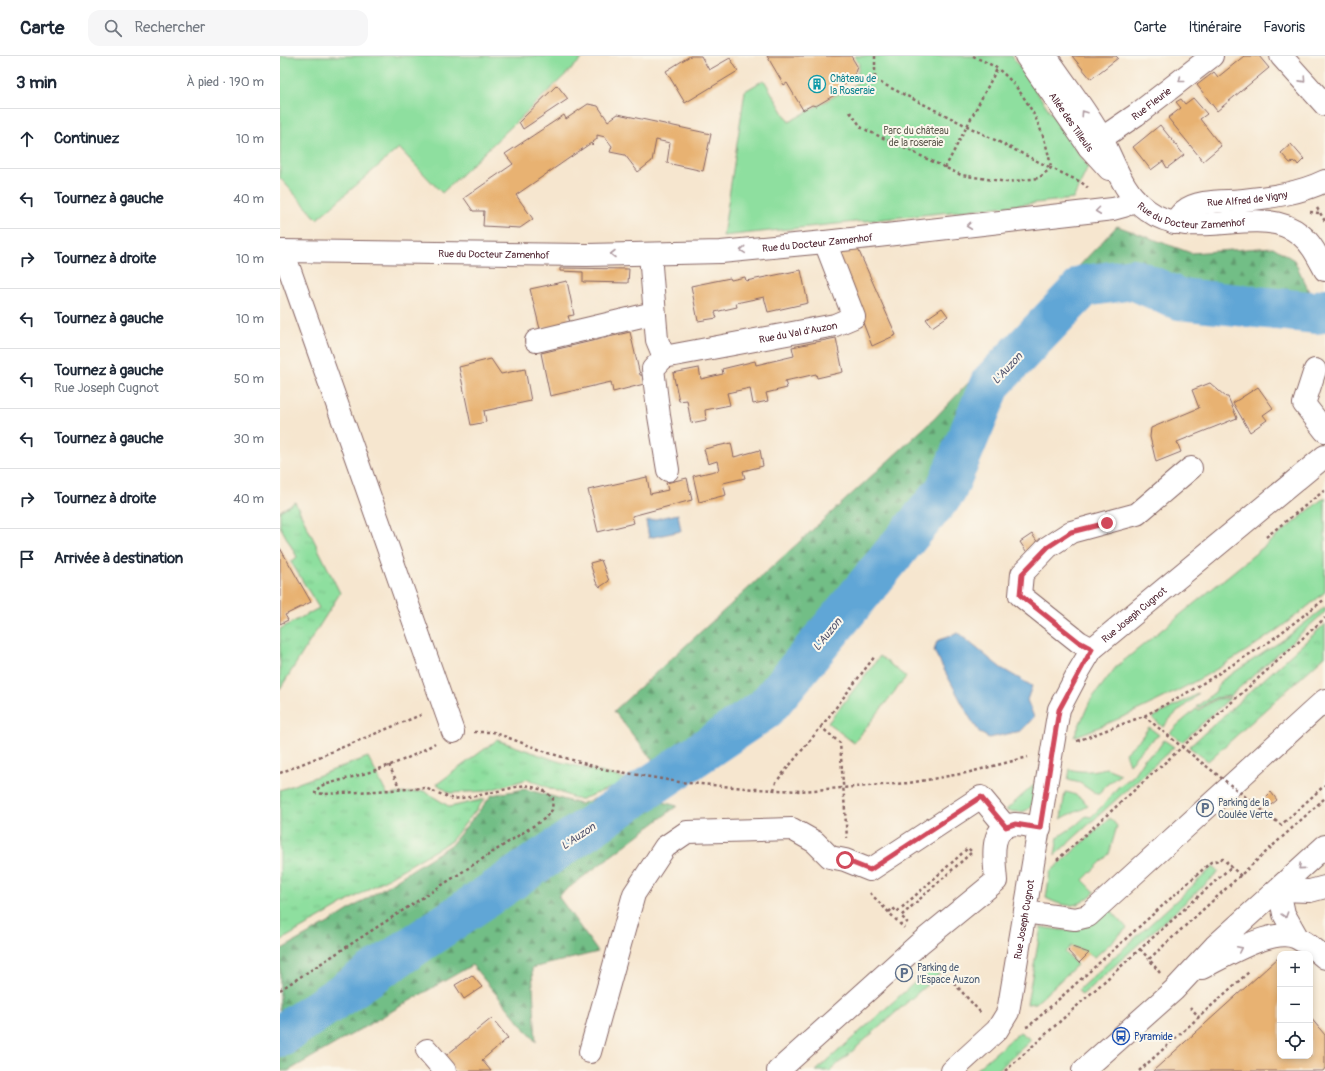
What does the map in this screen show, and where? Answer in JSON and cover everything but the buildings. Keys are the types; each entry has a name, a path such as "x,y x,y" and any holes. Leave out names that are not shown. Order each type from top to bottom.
{"street":[{"name":"Allée des Tilleuls","path":"1026,56 1095,143 1129,191"},
{"name":"Allée des Tilleuls","path":"1046,56 1095,143"},
{"name":"Rue Fleurie","path":"1095,143 1136,115 1212,56"},
{"path":"1281,56 1325,105"},
{"name":"Rue Alfred de Vigny","path":"1174,223 1184,211 1199,204 1244,200 1307,190 1325,181"},
{"name":"Rue du Docteur Zamenhof","path":"282,251 650,254 721,252 825,242 1113,209 1124,206 1129,191 1146,210 1159,218 1174,223 1205,225 1261,221 1284,224 1301,235 1315,250 1324,268"},
{"name":"Rue du Val d'Auzon","path":"664,357 835,325 854,317 825,242"},
{"path":"282,251 453,732"},
{"path":"650,254 657,340 664,357 654,369 659,416 668,470"},
{"path":"536,342 654,313"},
{"path":"1316,370 1304,404 1325,431"},
{"name":"Rue Joseph Cugnot","path":"952,1071 997,1030 1008,1012 1059,710 1092,649 1325,456"},
{"path":"1092,649 1079,642 1020,595 1022,574 1048,547 1071,532 1137,514 1191,468"},
{"path":"1024,912 1075,919 1088,916 1325,700"},
{"path":"590,1052 634,894 665,847 687,832 792,830 815,842 830,857 845,860 870,870 981,797 1006,827"},
{"path":"778,1071 919,944 996,881 994,843 999,833 1006,827 1015,824 1040,828"},
{"path":"1083,1071 1174,990 1192,973 1215,946 1279,890 1293,874 1325,846"},
{"path":"1279,890 1310,891 1325,887"},
{"path":"1279,890 1284,914 1296,937 1325,958"},
{"path":"1192,973 1249,945 1269,937 1296,937"},
{"path":"427,1050 445,1071"}],"path":[{"path":"875,56 875,80 1081,182"},
{"path":"973,56 997,69 1020,93 1040,128 1048,150 1052,168"},
{"path":"945,168 997,69"},
{"path":"850,112 862,128 961,175 1007,182 1039,178 1052,168"},
{"path":"1319,213 1325,222"},
{"path":"1262,540 1325,490"},
{"path":"1052,865 1325,618"},
{"path":"774,790 776,782 821,727 875,656"},
{"path":"280,773 444,706"},
{"path":"1144,716 1186,751 1281,825 1325,785"},
{"path":"821,727 840,743 844,789"},
{"path":"280,990 544,819 552,810 553,798 543,790 524,785 476,796 453,799 425,788 324,794 315,793 320,786 389,765 426,749 453,732"},
{"path":"493,732 549,753 603,769 679,782 755,789"},
{"path":"389,765 400,789"},
{"path":"1149,959 1325,798"},
{"path":"889,912 893,908 896,912 968,848 972,852 901,916 907,922 903,926"},
{"path":"892,914 1005,1039 1017,1028 1029,1026 1211,862 1223,859 1241,876"},
{"path":"1005,1071 1231,867"},
{"path":"1140,949 1199,1017"},
{"path":"1139,1071 1252,969"}],"green space":[{"path":"280,56 585,56 442,193 399,148 317,219 280,178"},
{"name":"Parc du château de la roseraie","path":"854,56 1012,56 1088,167 1073,199 723,236 745,91 764,80 789,122 856,84 859,64"},
{"path":"1117,226 1191,253 1273,247 1294,260 1315,304 1184,291 1132,270 1081,279 982,382 940,486 760,704 657,766 614,711 934,419"},
{"path":"1325,497 1325,592 1267,637 1206,675 1141,709 1074,737 1090,701 1116,667"},
{"path":"295,502 340,593 280,689 280,629 319,608 291,562 297,557 280,526 280,511"},
{"path":"1325,607 1325,612 1230,696 1215,698 1199,708 1196,707 1215,692 1221,681 1286,638"},
{"path":"1325,624 1325,656 1208,761 1189,747"},
{"path":"880,656 906,677 854,743 828,723"},
{"path":"1199,693 1163,727 1152,718"},
{"path":"1230,698 1182,742 1170,733 1196,709 1199,710 1216,699"},
{"path":"1149,727 1159,735 1147,744 1129,764 1125,753 1141,738"},
{"path":"497,740 557,761 631,780 579,800 528,779 486,791 450,793 437,784"},
{"path":"1164,740 1174,747 1055,855 1058,837 1086,816 1091,817 1118,787 1132,777 1144,759 1157,750"},
{"path":"368,757 387,795 424,791 450,807 485,799 451,841 280,941 280,790"},
{"path":"1106,768 1121,774 1105,786 1100,794 1096,794 1080,783 1068,780 1070,769 1088,771"},
{"path":"1036,783 1034,798 1027,810 1016,812 1006,810"},
{"path":"525,789 580,804 620,790 677,806 558,896 598,952 532,968 536,1042 472,965 288,1071 280,1071 280,950 330,922 451,845 492,795"},
{"path":"1065,792 1078,796 1088,806 1061,819"},
{"path":"1110,818 1117,826 1109,854 1083,880 1095,892 1078,904 1072,905 1060,904 1046,898 1050,872"},
{"path":"1213,867 1219,872 1082,995 1078,990"},
{"path":"1109,908 1127,928 1095,957 1071,946 1065,952 1077,965 1036,1003 1027,1004 1041,927 1063,930 1078,929 1085,927"},
{"path":"933,966 940,973 830,1071 816,1071"},
{"path":"1020,1032 1031,1040 997,1071 974,1071"}],"water":[{"path":"678,514 681,531 649,538 646,521"},
{"path":"958,633 1001,668 1032,686 1027,700 1034,717 1021,731 989,738 980,733 970,718 934,651 937,641"}],"waterway":[{"name":"L'Auzon","path":"280,1036 765,709 946,490 991,383 1084,286 1133,279 1179,299 1317,313 1325,309"}],"place":[{"name":"Château de la Roseraie","path":"817,84"},
{"name":"Parking de la Coulée Verte","path":"1205,808"},
{"name":"Parking de l'Espace Auzon","path":"904,973"},
{"name":"Pyramide","path":"1121,1036"}],"route":[{"path":"845,860 870,870 981,797 1006,827 1015,824 1040,828 1059,710 1092,649 1079,642 1020,595 1022,574 1048,547 1071,532 1107,523"}]}
